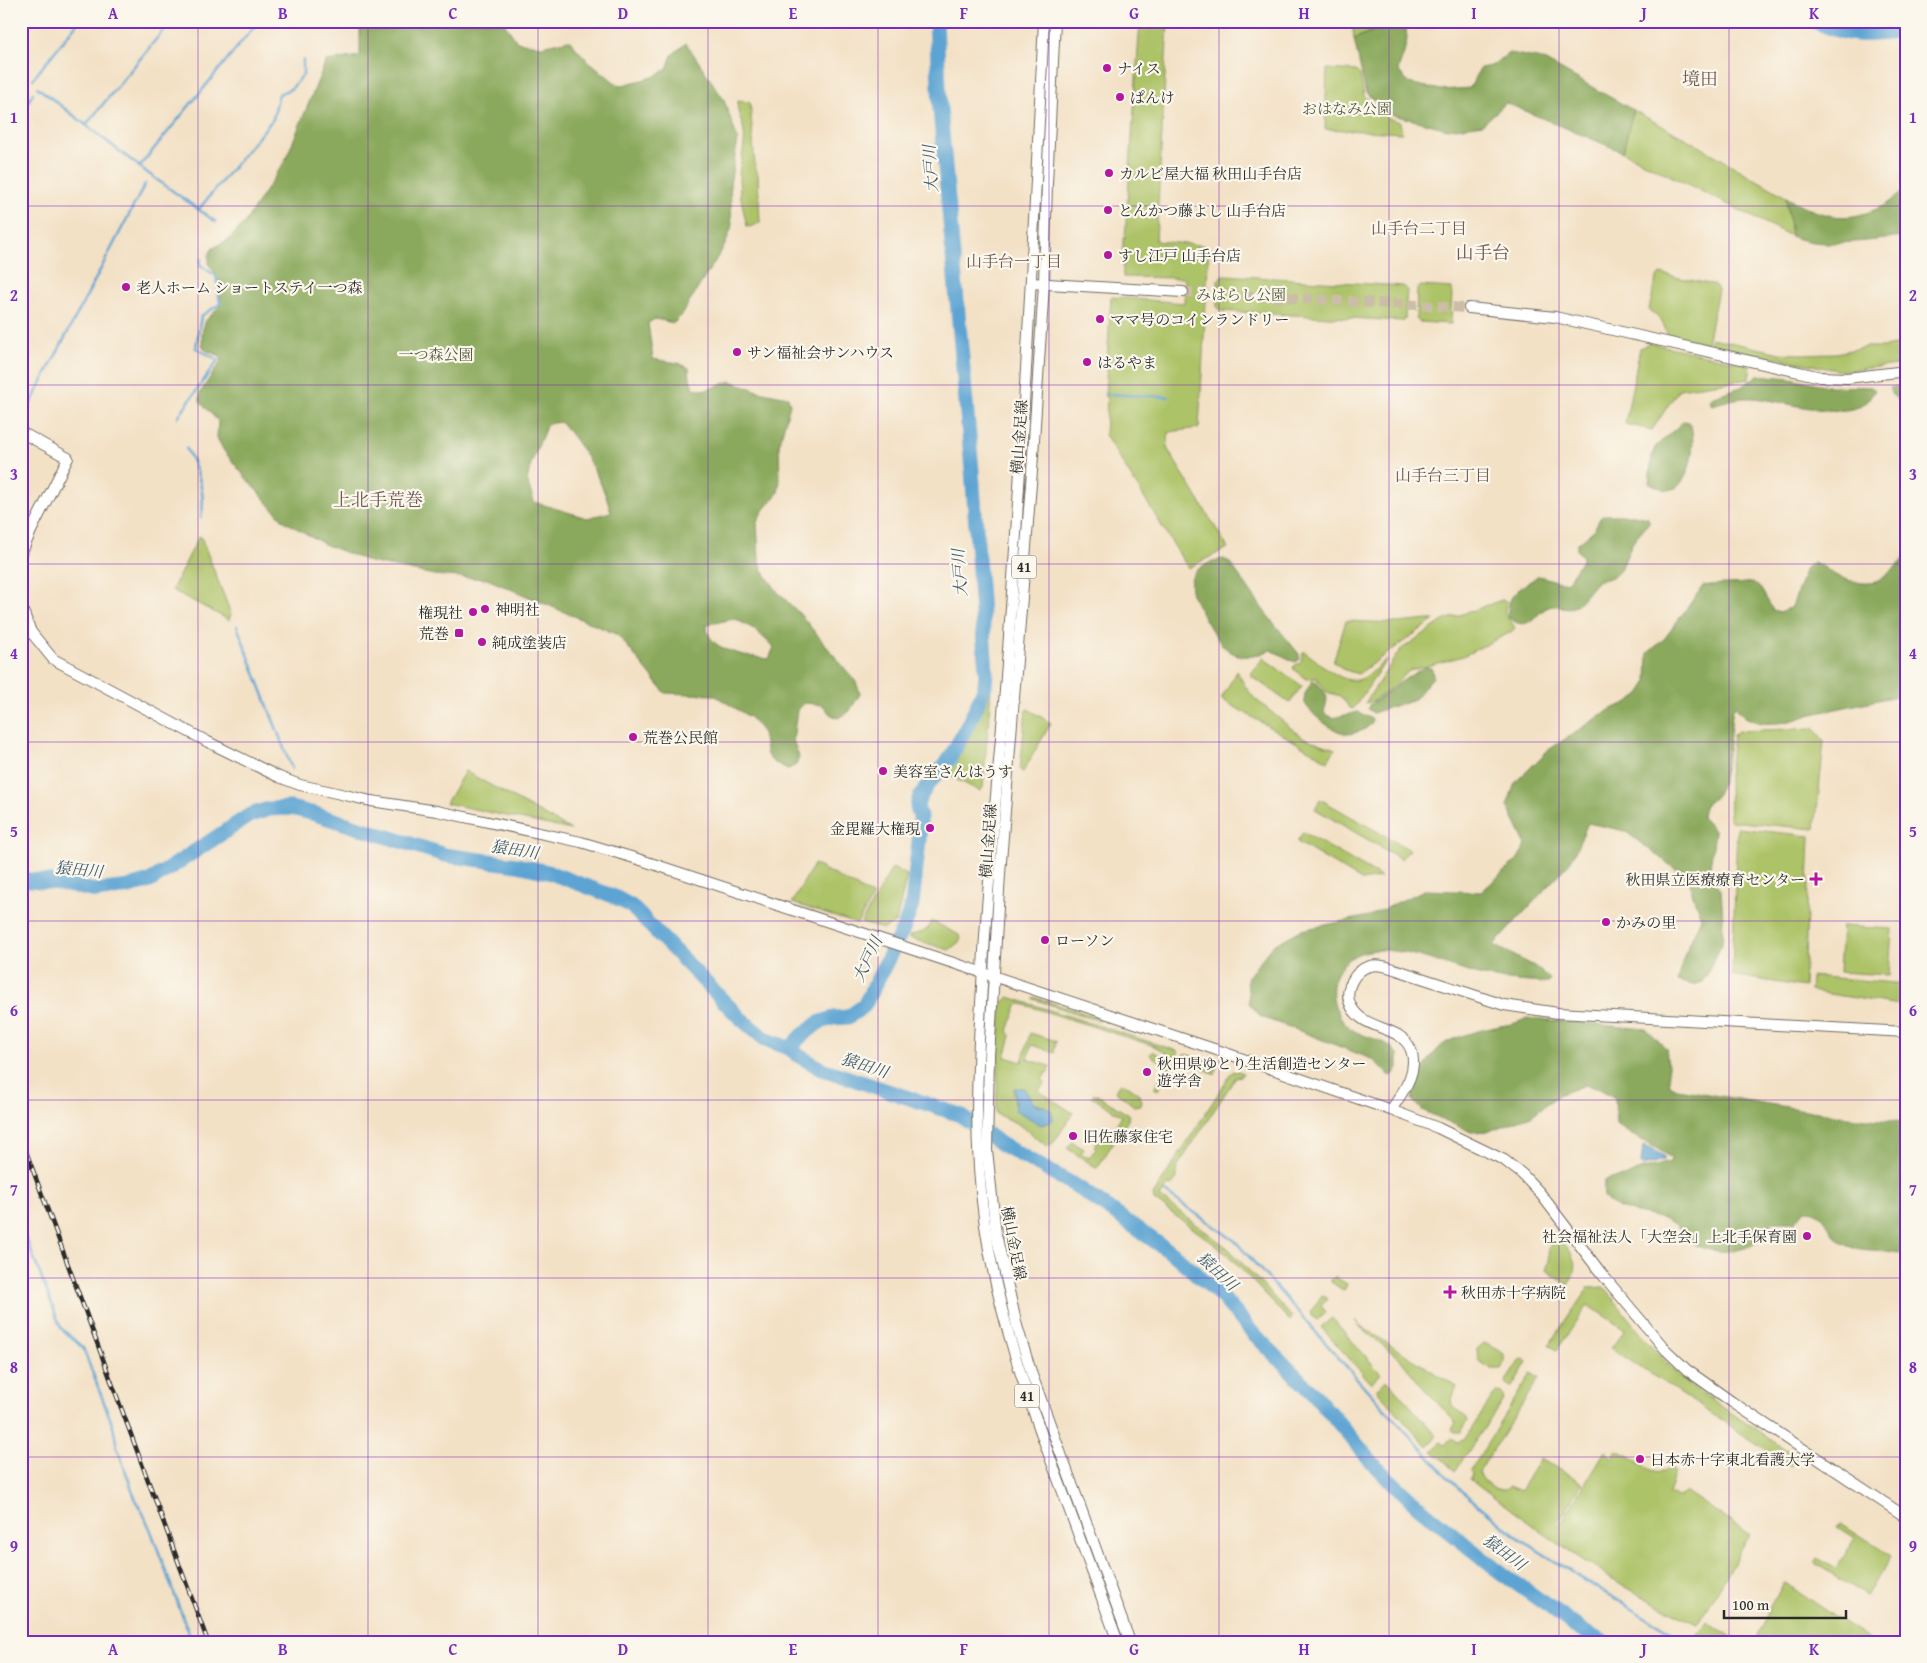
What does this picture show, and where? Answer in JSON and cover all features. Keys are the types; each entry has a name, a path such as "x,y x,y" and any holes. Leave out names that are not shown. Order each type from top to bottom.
{"street":[{"name":"横山金足線","path":"1044,21 1021,470 985,917 976,1140 985,1229 1010,1341 1035,1419 1118,1642"},
{"name":"横山金足線","path":"1055,21 1046,183 1044,284 1032,470 993,977 987,1141 996,1234 1017,1326 1032,1375 1130,1642"},
{"path":"1031,283 1183,292"},
{"path":"1469,308 1555,317 1821,377 1847,378 1906,372"},
{"path":"21,432 68,458 21,554"},
{"path":"21,606 31,632 53,659 208,742 279,777 300,785 437,811 581,842 641,860 1205,1046 1438,1128 1504,1160 1522,1174 1540,1193 1576,1238 1601,1273 1666,1350 1687,1370 1732,1402 1906,1516"},
{"path":"1391,1110 1408,1083 1413,1058 1410,1048 1397,1033 1366,1022 1350,1006 1348,996 1352,981 1360,972 1372,966 1397,970 1504,1005 1558,1013 1906,1032"}],"green space":[{"name":"一つ森公園","path":"360,21 503,21 517,42 542,46 569,40 584,57 619,86 653,77 667,69 672,55 686,43 724,100 738,140 730,184 732,226 725,245 680,317 674,323 655,319 648,323 653,359 678,363 689,368 693,388 706,390 731,381 758,391 788,397 790,404 779,445 780,480 778,493 764,509 757,522 759,558 763,571 777,591 799,613 856,682 860,694 849,712 838,718 830,714 823,705 805,703 797,710 793,740 799,757 796,765 788,769 773,762 767,755 763,733 751,718 714,695 665,693 618,635 487,579 434,575 370,562 326,545 284,521 224,451 217,438 218,421 200,402 200,393 221,361 221,356 207,351 202,345 202,332 206,320 220,306 221,301 217,279 209,265 209,254 213,248 228,240 245,222 285,161 326,61 360,56","holes":["560,422 568,430 591,464 611,512 587,518 534,502 527,480 531,464 547,424","735,619 754,629 774,647 769,659 729,651 713,641 708,633 707,624"]},
{"path":"1140,21 1168,21 1156,241 1209,246 1199,428 1169,432 1167,448 1228,548 1188,568 1105,435 1107,398 1105,397 1111,297 1184,303 1185,278 1123,277 1123,238 1125,238"},
{"path":"1352,21 1389,21 1389,24 1354,39"},
{"path":"1399,22 1406,28 1407,39 1398,70 1408,83 1441,90 1470,88 1480,68 1491,66 1509,53 1542,59 1633,110 1623,152 1506,103 1483,124 1448,129 1389,114 1366,93 1354,39 1389,24"},
{"name":"おはなみ公園","path":"1327,69 1356,71 1360,75 1364,96 1388,118 1400,122 1402,133 1325,129"},
{"path":"738,101 750,102 755,166 758,175 760,223 749,227 747,226 740,188 739,175 744,137 737,105"},
{"path":"1633,110 1786,197 1791,236 1623,152"},
{"path":"1906,189 1906,237 1831,243 1803,240 1791,236 1786,197 1821,213 1844,217 1868,213 1891,201"},
{"path":"1660,274 1715,285 1718,290 1707,343 1667,334 1660,320 1649,310 1656,279"},
{"name":"みはらし公園","path":"1224,275 1403,286 1407,289 1405,319 1403,321 1221,311 1217,308 1218,280"},
{"path":"1421,286 1452,288 1451,324 1419,322 1416,319 1417,289"},
{"path":"1711,338 1780,353 1800,354 1836,353 1865,347 1884,347 1906,343 1906,364 1841,371 1710,344"},
{"path":"1650,343 1751,365 1749,379 1679,389 1652,430 1625,424 1640,348"},
{"path":"1758,375 1790,378 1828,386 1871,387 1875,390 1863,405 1839,411 1809,408 1753,398 1738,399 1712,405 1709,401 1711,397 1741,387"},
{"path":"1906,385 1906,406 1891,394 1890,388"},
{"path":"1684,421 1689,422 1693,439 1690,462 1682,481 1676,488 1668,490 1649,483 1655,447"},
{"path":"1604,515 1634,515 1648,518 1650,522 1634,541 1618,573 1607,579 1599,580 1575,606 1566,608 1552,606 1546,608 1532,620 1522,624 1508,617 1509,602 1512,597 1538,576 1561,582 1568,581 1582,560 1582,556 1577,550 1577,544 1594,530 1600,518"},
{"path":"199,536 231,614 229,620 172,590"},
{"path":"1906,556 1906,694 1808,715 1780,723 1750,720 1742,715 1736,707 1733,708 1724,775 1718,792 1704,808 1702,817 1715,831 1710,868 1712,878 1721,890 1723,919 1722,944 1703,982 1693,985 1677,981 1684,956 1701,918 1687,878 1625,831 1588,823 1571,861 1494,945 1534,966 1550,979 1547,983 1513,981 1479,975 1401,952 1380,950 1362,953 1346,961 1333,984 1336,1008 1346,1024 1356,1032 1385,1043 1398,1054 1398,1068 1393,1075 1389,1076 1374,1060 1261,1017 1249,1003 1247,978 1272,946 1301,930 1369,916 1424,890 1481,892 1517,860 1526,845 1507,806 1515,783 1547,751 1611,709 1627,703 1640,694 1647,683 1648,653 1665,638 1703,586 1753,582 1761,589 1773,610 1780,612 1792,607 1806,568 1813,562 1841,578 1856,582 1872,583 1883,578"},
{"path":"1224,559 1231,564 1264,611 1299,654 1299,660 1295,662 1271,650 1257,655 1242,656 1229,651 1216,637 1194,598 1190,584 1196,572 1203,566 1213,561"},
{"path":"1502,600 1507,602 1505,611 1515,628 1511,632 1463,656 1409,671 1391,688 1373,701 1365,703 1400,650 1443,621"},
{"path":"1434,620 1358,674 1345,670 1333,662 1346,621 1398,623"},
{"path":"1303,652 1331,672 1346,679 1354,680 1361,679 1387,659 1354,708 1351,709 1340,696 1327,692 1316,678 1306,679 1293,669 1294,666 1301,662"},
{"path":"1263,658 1302,686 1289,703 1250,675"},
{"path":"1427,667 1432,669 1433,677 1415,699 1373,713 1368,709 1369,705 1404,680"},
{"path":"1237,671 1254,698 1302,737 1335,749 1328,761 1221,699"},
{"path":"1312,681 1315,681 1326,694 1327,701 1324,711 1326,714 1332,718 1358,712 1372,719 1368,727 1347,734 1335,730 1323,722 1311,711 1304,701 1305,694"},
{"path":"988,689 991,689 983,788 980,791 949,776 947,772 984,703"},
{"path":"1028,709 1051,723 1023,772 1020,770 1026,710"},
{"path":"1814,728 1824,741 1815,829 1730,821 1729,776 1733,735 1738,731"},
{"path":"465,771 571,830 446,803"},
{"path":"1320,799 1410,850 1401,859 1315,809"},
{"path":"1737,828 1810,836 1804,987 1732,975"},
{"path":"1303,832 1381,877 1363,881 1297,842"},
{"path":"814,864 873,896 857,924 792,903"},
{"path":"892,868 907,875 896,922 884,929 861,923"},
{"path":"932,921 959,935 961,938 959,942 949,950 909,938 910,935 926,930"},
{"path":"1842,926 1892,929 1889,975 1839,972"},
{"path":"1811,976 1906,984 1906,1006 1810,991"},
{"path":"1009,997 1178,1051 1178,1054 1176,1059 1154,1046 1022,1004 1017,1005 1008,1031 1011,1036 1005,1057 1022,1062 1030,1033 1056,1041 1054,1053 1032,1045 1027,1059 1050,1066 1048,1073 1046,1073 1042,1080 1045,1082 1039,1091 1073,1113 1055,1141 1048,1147 1018,1124 996,1114 1001,1004","holes":["1024,1088 1034,1104 1044,1106 1015,1110"]},
{"path":"1034,997 1100,1018 1099,1021 1033,999"},
{"path":"1527,1018 1646,1029 1666,1048 1670,1085 1677,1089 1854,1118 1906,1122 1906,1256 1890,1251 1865,1250 1849,1246 1837,1238 1820,1215 1809,1210 1803,1212 1795,1222 1773,1222 1755,1244 1746,1248 1716,1251 1697,1246 1689,1241 1677,1226 1671,1222 1615,1206 1604,1196 1604,1181 1610,1178 1625,1177 1637,1171 1670,1162 1671,1158 1616,1124 1615,1098 1600,1089 1585,1085 1560,1094 1531,1116 1489,1131 1471,1132 1422,1110 1412,1100 1424,1068 1434,1053 1447,1042 1486,1029 1513,1024"},
{"path":"1153,1051 1173,1064 1158,1090 1154,1088 1168,1066 1150,1055"},
{"path":"1183,1055 1217,1064 1215,1075"},
{"path":"1238,1071 1243,1073 1241,1076 1236,1077 1177,1167 1177,1178 1171,1186 1168,1185 1160,1197 1229,1249 1292,1317 1290,1321 1225,1252 1154,1200 1153,1195 1232,1072"},
{"path":"1121,1084 1131,1087 1137,1092 1142,1101 1141,1105 1134,1106 1118,1093 1116,1090"},
{"path":"1094,1093 1129,1115 1128,1120 1097,1168 1067,1148 1072,1142 1084,1149 1081,1153 1089,1158 1096,1148 1094,1146 1106,1129 1112,1132 1122,1116 1092,1097"},
{"path":"1557,1237 1571,1254 1575,1264 1568,1285 1546,1270 1549,1262 1548,1250"},
{"path":"1335,1277 1347,1284 1345,1289 1343,1290 1331,1282"},
{"path":"1604,1287 1649,1344 1685,1382 1797,1457 1791,1466 1611,1348 1625,1330 1588,1305 1557,1350 1549,1345 1588,1288"},
{"path":"1322,1295 1327,1299 1321,1306 1326,1312 1317,1320 1312,1316 1311,1311"},
{"path":"1332,1318 1381,1374 1371,1383 1321,1327"},
{"path":"1355,1320 1362,1327 1457,1387 1453,1395 1453,1406 1468,1421 1461,1432 1454,1432 1452,1429 1456,1423 1399,1358 1361,1328"},
{"path":"1484,1343 1504,1354 1504,1363 1501,1369 1491,1369 1478,1360 1477,1349"},
{"path":"1524,1359 1527,1362 1512,1387 1507,1386 1506,1381 1520,1360"},
{"path":"1531,1373 1539,1378 1479,1472 1483,1481 1496,1489 1510,1486 1520,1491 1540,1458 1582,1484 1557,1525 1559,1527 1605,1451 1612,1457 1617,1450 1653,1471 1673,1468 1675,1471 1668,1494 1679,1497 1686,1491 1750,1535 1697,1624 1637,1593 1579,1558 1469,1478 1472,1474 1471,1470"},
{"path":"1387,1380 1437,1436 1427,1446 1376,1389"},
{"path":"1496,1392 1502,1393 1504,1399 1455,1471 1432,1451 1441,1442 1445,1445 1451,1438 1457,1442 1464,1440"},
{"path":"1841,1523 1892,1556 1866,1596 1815,1563 1818,1558 1835,1569 1855,1538 1838,1527"},
{"path":"1784,1582 1871,1642 1763,1642 1758,1636 1758,1632"},
{"path":"1707,1621 1741,1642 1692,1642"}],"water":[{"path":"1014,1088 1024,1088 1034,1104 1051,1110 1053,1118 1051,1122 1041,1125 1015,1110"},
{"path":"1643,1145 1664,1156 1664,1160 1643,1166 1641,1163"}],"waterway":[{"path":"33,79 79,21"},
{"path":"86,125 171,21"},
{"name":"大戸川","path":"791,1049 798,1039 818,1023 833,1018 848,1017 864,1006 904,927 912,905 920,831 920,816 917,807 919,799 928,784 949,760 976,708 985,686 986,672 972,470 940,109 936,21"},
{"name":"大戸川","path":"1814,21 1849,33 1880,34 1906,31"},
{"path":"139,167 258,22"},
{"path":"199,209 273,119 279,94 292,88 303,75 303,60"},
{"path":"21,74 27,79"},
{"path":"37,87 149,174 216,222"},
{"path":"21,115 33,93"},
{"path":"21,422 145,184"},
{"path":"178,417 218,360 196,348 201,316 220,304 216,276 200,265 201,259"},
{"path":"1105,394 1168,397"},
{"path":"186,448 200,481 203,500 201,517"},
{"path":"237,626 292,769"},
{"name":"猿田川","path":"21,879 59,883 96,891 129,887 150,881 250,815 269,809 291,808 445,855 517,865 548,872 615,897 631,906 740,1018 765,1039 791,1049 799,1056 822,1069 960,1115 1001,1144 1076,1186 1176,1256 1222,1297 1250,1330 1313,1393 1378,1469 1418,1506 1493,1567 1602,1642"},
{"path":"1165,1192 1235,1241 1369,1392 1459,1489 1523,1541 1684,1640"},
{"path":"21,1225 61,1328 83,1348 113,1426 117,1447 136,1501 151,1531 192,1642"}],"tunnel":[{"path":"1183,292 1469,308"}],"railway":[{"path":"21,1138 208,1642"}],"place":[{"name":"ナイス","path":"1107,68"},
{"name":"ぱんけ","path":"1120,97"},
{"name":"カルビ屋大福 秋田山手台店","path":"1109,173"},
{"name":"とんかつ藤よし 山手台店","path":"1108,210"},
{"name":"すし江戸 山手台店","path":"1108,255"},
{"name":"老人ホーム ショートステイ一つ森","path":"126,287"},
{"name":"ママ号のコインランドリー","path":"1100,319"},
{"name":"サン福祉会サンハウス","path":"737,352"},
{"name":"はるやま","path":"1087,362"},
{"name":"神明社","path":"485,609"},
{"name":"権現社","path":"473,612"},
{"name":"荒巻","path":"459,633"},
{"name":"純成塗装店","path":"482,642"},
{"name":"荒巻公民館","path":"633,737"},
{"name":"美容室さんはうす","path":"883,771"},
{"name":"金毘羅大権現","path":"930,828"},
{"name":"秋田県立医療療育センター","path":"1816,879"},
{"name":"かみの里","path":"1606,922"},
{"name":"ローソン","path":"1045,940"},
{"name":"秋田県ゆとり生活創造センター 遊学舎","path":"1147,1072"},
{"name":"旧佐藤家住宅","path":"1073,1136"},
{"name":"社会福祉法人「大空会」上北手保育園","path":"1807,1236"},
{"name":"秋田赤十字病院","path":"1450,1292"},
{"name":"日本赤十字東北看護大学","path":"1640,1459"}],"district":[{"name":"境田","path":"1700,78"},
{"name":"山手台二丁目","path":"1419,228"},
{"name":"山手台","path":"1483,252"},
{"name":"山手台一丁目","path":"1014,261"},
{"name":"山手台三丁目","path":"1443,475"},
{"name":"上北手荒巻","path":"378,499"}]}
